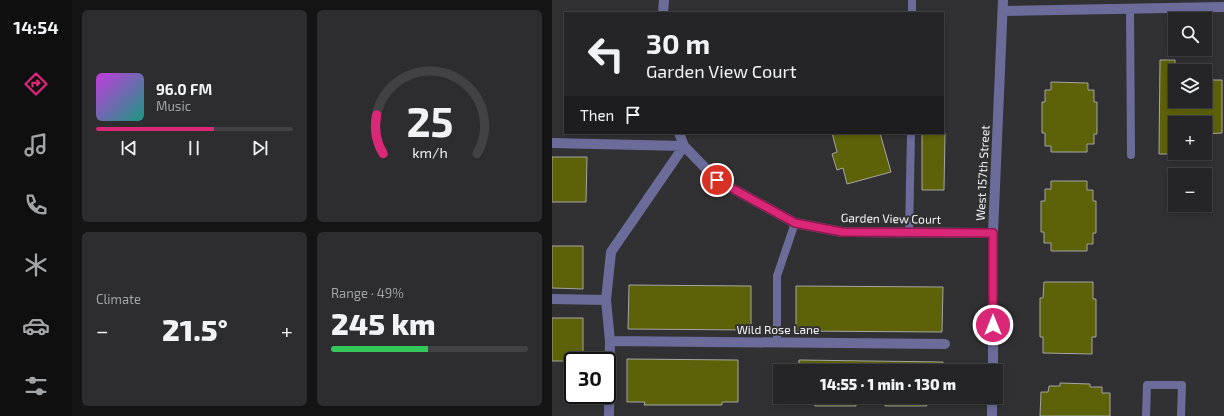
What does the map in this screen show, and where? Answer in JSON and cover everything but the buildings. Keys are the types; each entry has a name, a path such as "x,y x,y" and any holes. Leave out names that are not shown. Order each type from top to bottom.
{"street":[{"path":"663,12 664,0"},
{"name":"West 157th Street","path":"992,364 993,233 1003,0"},
{"path":"1003,11 1224,7"},
{"name":"Garden View Court","path":"679,134 684,146 717,180 795,223 842,232 993,233"},
{"path":"552,143 684,146"},
{"path":"609,416 610,341 606,300 611,252 684,146"},
{"path":"552,299 606,300"},
{"name":"Wild Rose Lane","path":"610,341 945,344"},
{"path":"992,404 992,416"}],"lane":[{"path":"912,0 912,12"},
{"path":"1130,9 1131,154"},
{"path":"909,233 911,134"},
{"path":"777,343 778,276 795,223"},
{"path":"1146,416 1147,385 1182,385 1181,416"}],"route":[{"path":"717,180 795,223 842,232 993,233 993,325"}]}
